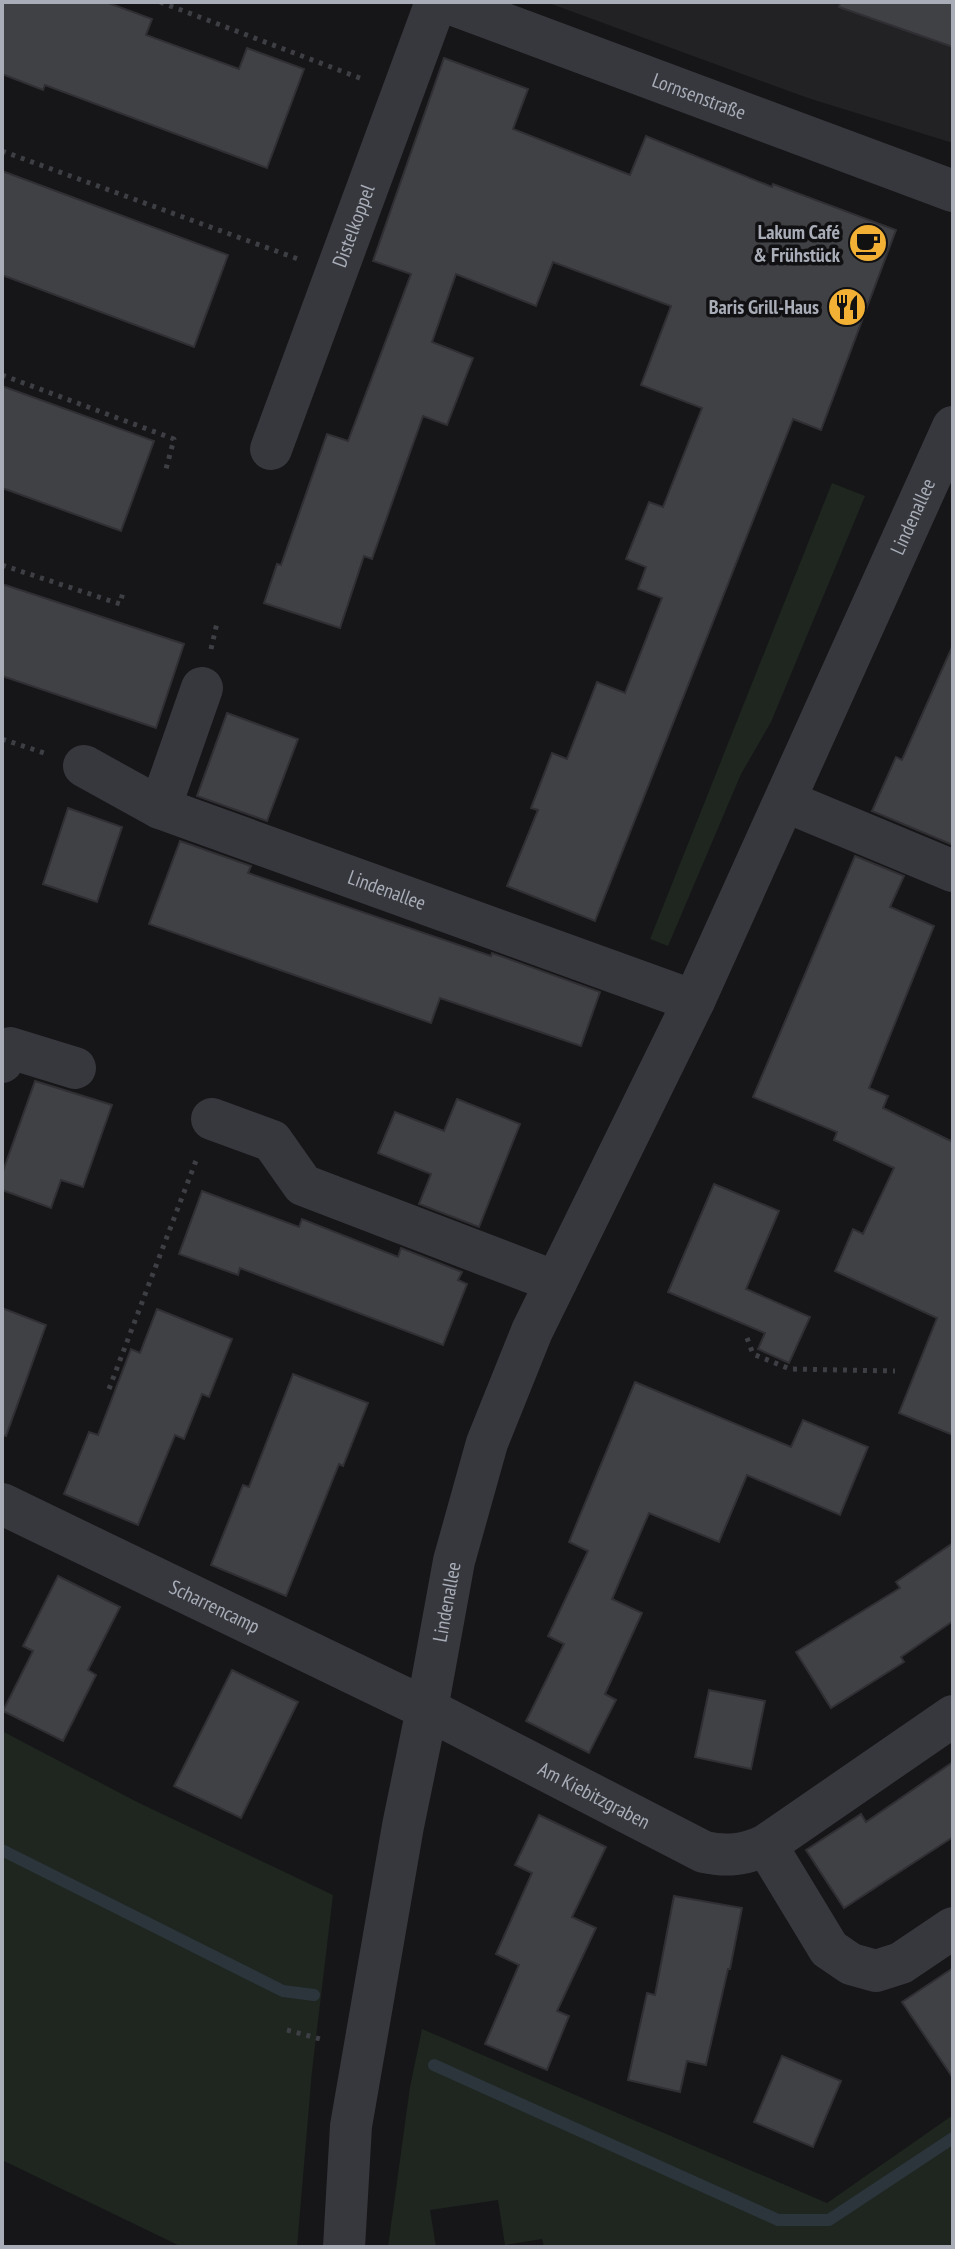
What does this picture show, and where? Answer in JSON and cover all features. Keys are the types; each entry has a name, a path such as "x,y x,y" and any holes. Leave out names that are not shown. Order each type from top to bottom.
{"street":[{"name":"Distelkoppel","path":"271,449 436,2"},
{"name":"Lornsenstraße","path":"446,2 953,191"},
{"name":"Lindenallee","path":"344,2247 351,2126 403,1826 454,1561 487,1443 532,1331 694,1001 953,427"},
{"path":"160,808 202,688"},
{"name":"Lindenallee","path":"84,766 160,808 694,1001"},
{"path":"785,801 953,871"},
{"path":"2,1062 10,1048 75,1068"},
{"path":"212,1119 272,1141 303,1185 556,1282"},
{"name":"Scharrencamp","path":"2,1504 427,1709"},
{"name":"Am Kiebitzgraben","path":"427,1709 704,1852 721,1856 745,1854 766,1845 953,1716"},
{"path":"766,1845 829,1949 851,1964 876,1971 901,1963 953,1928"}],"path":[{"path":"160,2 403,95"},
{"path":"2,151 338,274"},
{"path":"2,375 174,439 166,469"},
{"path":"2,565 120,604 123,592"},
{"path":"109,1389 212,1119"},
{"path":"747,1338 753,1354 790,1369 895,1371"}],"shaded area":[{"path":"546,2 953,2 953,143 808,98"},
{"path":"832,483 865,496 771,722 741,774 668,946 650,939"},
{"path":"2,1731 137,1802 333,1895 312,2071 297,2247 182,2247 2,2160"},
{"path":"422,2029 827,2203 953,2115 953,2247 544,2247 542,2239 505,2245 498,2200 430,2210 436,2247 388,2247 410,2087"}],"building":[{"path":"2,2 106,2 152,19 146,35 239,69 247,48 304,69 267,168 45,85 43,90 2,74"},
{"path":"840,2 953,2 953,47 839,7"},
{"path":"444,58 528,89 513,129 630,175 646,136 772,187 773,184 896,230 821,430 793,419 595,921 507,886 538,810 531,808 552,753 567,759 597,682 625,693 662,598 638,589 646,567 626,559 649,502 663,507 702,408 641,385 671,306 553,262 536,306 456,274 432,342 473,358 447,425 423,416 372,559 364,556 340,628 264,603 277,564 281,565 327,434 348,441 411,274 373,261"},
{"path":"2,171 228,255 194,347 2,275"},
{"path":"2,386 154,441 121,531 2,488"},
{"path":"2,584 184,644 156,728 2,676"},
{"path":"953,645 953,845 872,811 896,757 902,760"},
{"path":"227,713 298,739 267,821 197,796"},
{"path":"68,808 122,827 97,902 43,884"},
{"path":"180,841 251,866 248,873 600,992 581,1046 440,998 431,1023 149,924"},
{"path":"855,856 904,876 890,907 934,926 869,1088 888,1096 883,1108 953,1142 953,1435 899,1413 937,1318 835,1271 853,1229 863,1234 894,1168 834,1140 837,1132 753,1097"},
{"path":"35,1081 112,1105 83,1187 61,1180 51,1208 2,1190 2,1174"},
{"path":"457,1099 520,1124 479,1227 419,1204 431,1174 378,1153 395,1112 444,1131"},
{"path":"714,1184 779,1211 746,1289 810,1317 789,1363 758,1349 765,1333 668,1292"},
{"path":"202,1191 299,1227 302,1219 398,1257 401,1248 462,1272 458,1280 467,1284 443,1345 240,1268 238,1275 179,1254"},
{"path":"2,1308 46,1325 6,1436 2,1435"},
{"path":"157,1309 232,1339 209,1397 202,1394 184,1439 175,1435 138,1525 64,1494 89,1432 98,1435 131,1349 140,1353"},
{"path":"293,1374 368,1403 343,1466 339,1464 286,1596 211,1565 243,1485 249,1487"},
{"path":"635,1382 791,1447 803,1420 868,1447 840,1515 747,1475 719,1542 649,1513 612,1599 642,1613 605,1694 616,1700 589,1753 526,1721 564,1644 548,1636 588,1551 569,1542"},
{"path":"953,1543 953,1621 901,1657 904,1662 831,1708 796,1652 900,1588 896,1582"},
{"path":"58,1576 120,1607 88,1670 96,1675 63,1741 3,1711 33,1651 23,1646"},
{"path":"232,1670 298,1702 241,1818 174,1786"},
{"path":"709,1690 765,1701 751,1769 695,1757"},
{"path":"953,1762 953,1837 844,1908 806,1850 861,1814 866,1822"},
{"path":"539,1815 606,1847 572,1917 596,1928 557,2011 569,2016 547,2070 485,2044 519,1965 496,1954 532,1873 515,1865"},
{"path":"674,1896 742,1908 706,2065 687,2061 680,2092 628,2080 647,1993 655,1995"},
{"path":"953,1968 953,2078 902,2002"},
{"path":"782,2056 841,2081 813,2147 754,2122"}],"waterway":[{"path":"2,1850 283,1991 314,1995"},
{"path":"434,2065 778,2220 829,2220 953,2138"}],"place":[{"name":"Lakum Café & Frühstück","path":"868,243"},
{"name":"Baris Grill-Haus","path":"847,307"}]}
